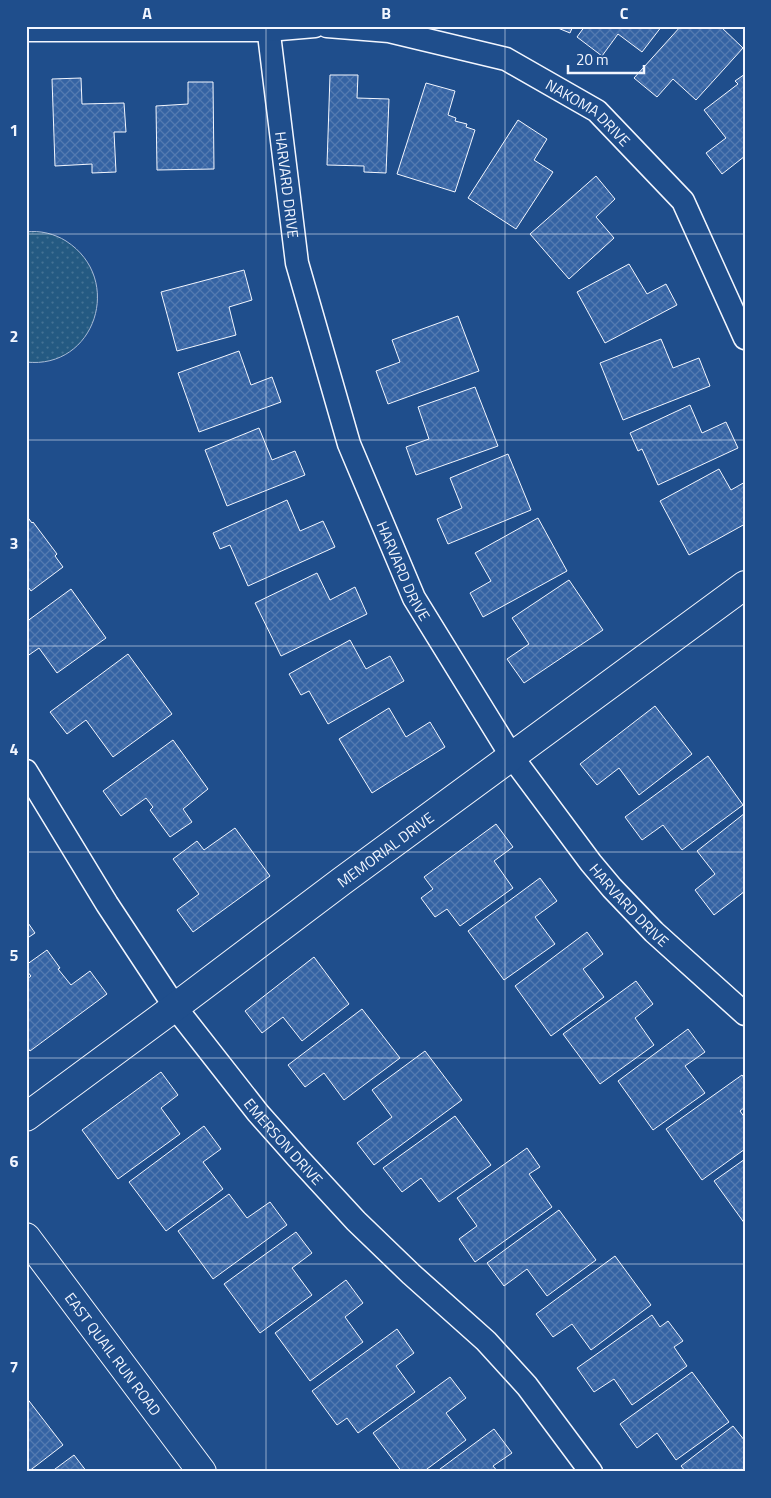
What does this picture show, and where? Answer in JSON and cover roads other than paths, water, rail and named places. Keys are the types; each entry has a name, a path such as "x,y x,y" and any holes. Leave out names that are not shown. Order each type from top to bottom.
{"street":[{"path":"26,30 315,26"},
{"name":"NAKOMA DRIVE","path":"327,26 389,31 506,59 597,111 682,201 745,338"},
{"name":"HARVARD DRIVE","path":"268,28 297,263 349,444 414,598 512,757 591,863 654,932 745,1014"},
{"name":"MEMORIAL DRIVE","path":"26,1117 342,881 745,585"},
{"name":"EMERSON DRIVE","path":"26,771 107,904 175,1007 258,1113 356,1222 486,1341 527,1386 591,1472"},
{"name":"EAST QUAIL RUN ROAD","path":"26,1237 202,1472"}]}
